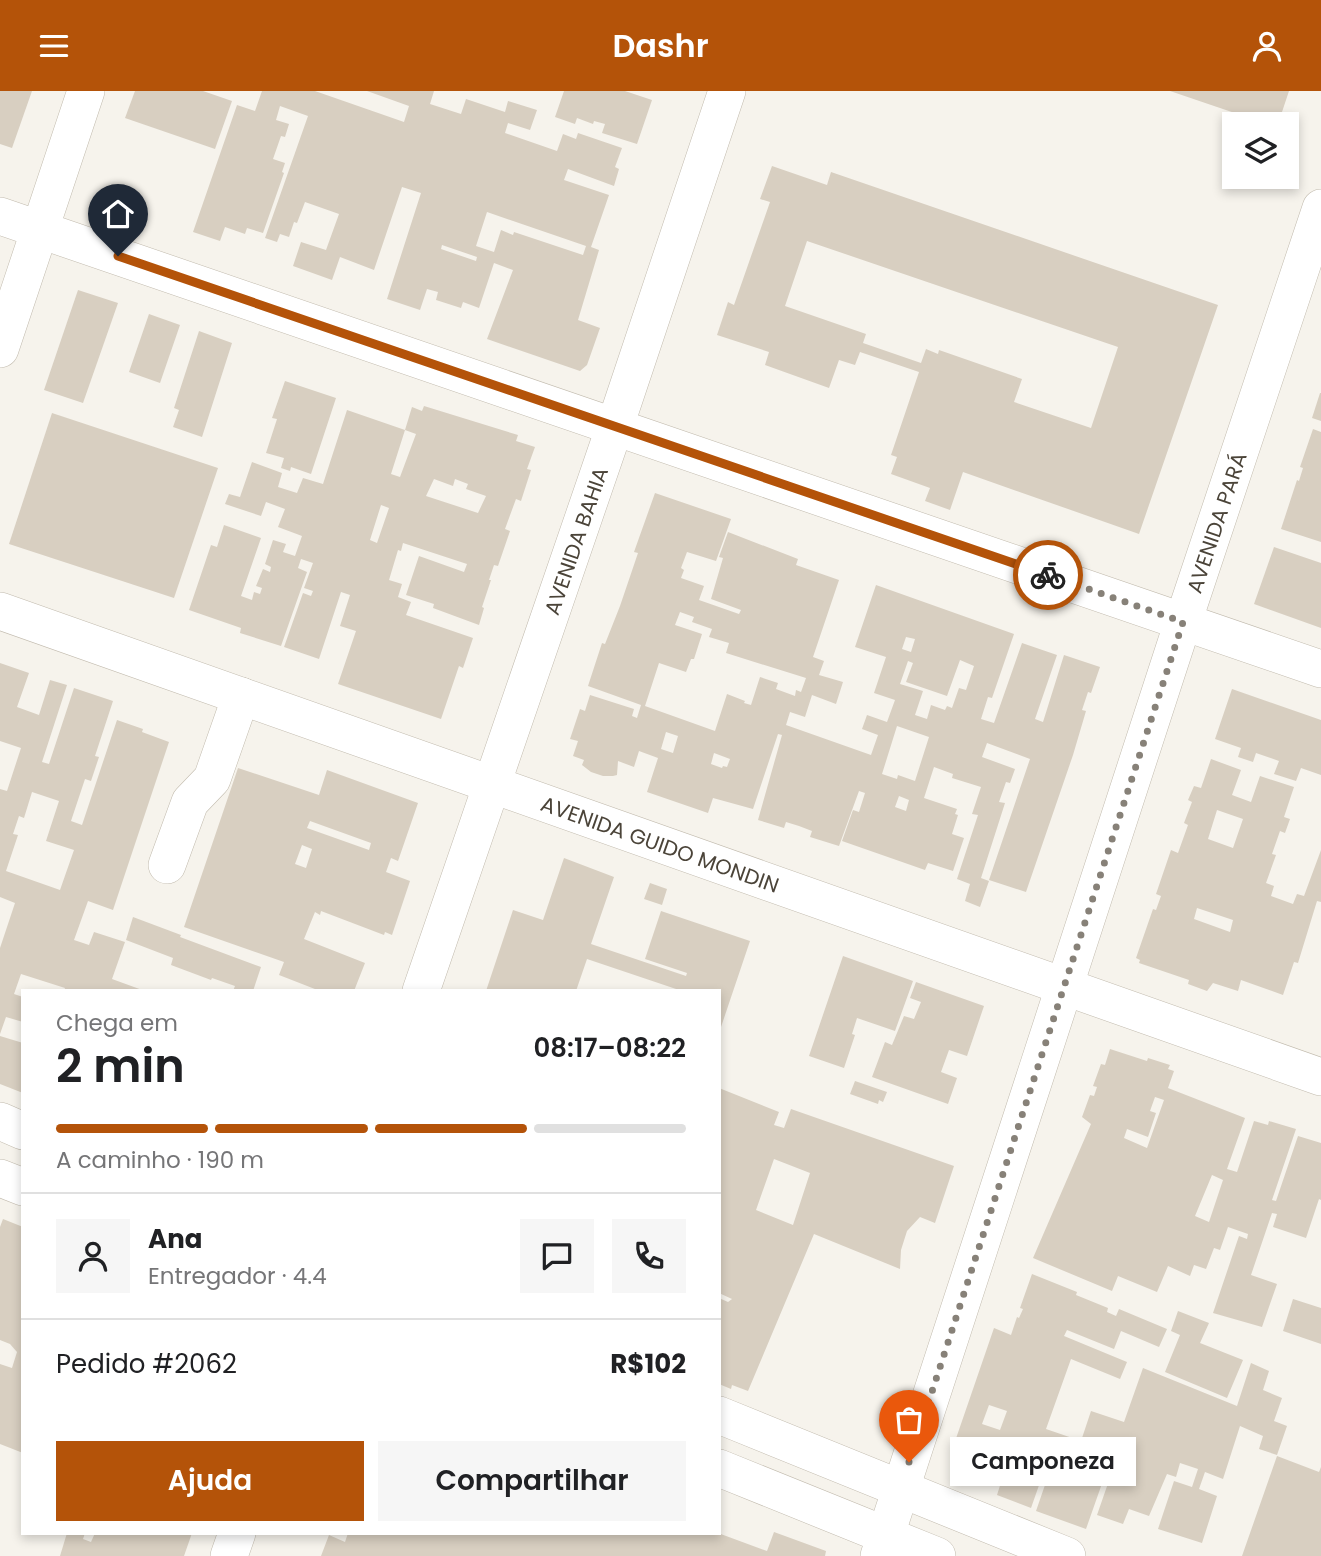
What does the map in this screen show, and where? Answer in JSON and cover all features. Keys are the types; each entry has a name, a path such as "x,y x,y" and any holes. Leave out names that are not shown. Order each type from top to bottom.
{"street":[{"path":"0,349 86,91"},
{"name":"AVENIDA BAHIA","path":"422,989 727,91"},
{"name":"AVENIDA PARÁ","path":"882,1546 1321,208"},
{"path":"0,216 1321,669"},
{"name":"AVENIDA GUIDO MONDIN","path":"0,611 1321,1077"},
{"path":"167,865 190,802 212,779 241,696"},
{"path":"0,1121 21,1130"},
{"path":"0,1178 21,1186"},
{"path":"721,1416 1067,1556"},
{"path":"721,1469 882,1546 937,1556"},
{"path":"229,1556 236,1535"}],"building":[{"path":"0,91 32,91 12,148 0,144"},
{"path":"135,91 203,91 232,101 215,149 125,118"},
{"path":"262,91 315,91 404,122 409,106 367,91 434,91 430,104 461,114 466,99 505,112 508,101 537,110 530,130 508,123 505,133 557,151 563,134 576,139 578,133 622,148 615,167 619,169 614,186 568,169 564,180 609,195 591,247 599,250 578,320 600,328 587,365 580,371 487,339 513,270 494,263 479,308 463,302 461,308 436,300 438,292 427,289 420,310 387,299 421,193 402,187 374,270 340,257 332,280 293,266 301,242 326,250 339,214 305,202 289,237 280,234 277,242 265,238 308,116 280,106 276,120 289,124 285,137 281,136 273,159 285,163 284,173 263,233 247,228 245,234 225,227 220,241 193,232 237,105 255,111","holes":["487,212 586,246 583,255 501,230 494,252 476,246","442,245 477,257 476,261 441,249"]},
{"path":"564,91 625,91 652,100 637,144 602,133 605,124 594,121 593,124 577,118 575,124 555,117"},
{"path":"1170,91 1289,91 1282,112 1232,112"},
{"path":"772,166 827,185 831,172 1218,305 1139,534 963,472 950,510 925,501 930,488 891,474 897,457 891,455 919,372 860,352 855,365 839,360 829,388 765,365 769,352 717,335 728,302 734,305 770,202 760,199","holes":["807,241 1118,347 1091,428 1014,402 1022,379 939,350 938,354 926,349 921,363 863,343 866,334 785,306"]},
{"path":"78,290 118,303 83,403 44,390"},
{"path":"149,314 180,325 160,383 129,372"},
{"path":"199,331 232,343 202,437 173,427 179,410 174,408"},
{"path":"285,381 336,398 311,474 291,467 290,471 281,468 284,458 266,453 277,419 272,418"},
{"path":"1321,393 1321,421 1312,418"},
{"path":"424,406 518,435 516,441 535,447 527,469 531,470 521,501 516,499 505,529 510,531 498,566 494,565 489,580 479,625 433,608 434,604 406,595 419,556 464,572 467,564 403,543 401,551 398,550 389,580 402,584 398,597 411,602 406,615 473,638 463,668 459,666 441,719 338,684 356,631 340,626 350,595 341,592 319,659 284,647 303,593 311,596 313,591 304,588 313,563 301,559 298,568 307,572 281,646 240,633 241,628 189,610 211,545 217,547 224,525 261,538 241,596 252,600 254,592 260,594 262,588 256,586 263,569 270,572 271,567 265,564 273,540 286,544 283,552 295,556 302,536 278,527 285,509 266,502 261,516 225,504 229,494 240,497 252,462 282,473 278,487 297,493 303,478 323,484 347,410 405,430 412,407 422,411","holes":["405,430 416,434 400,477 391,474","434,479 453,486 455,479 468,484 466,489 486,496 478,513 426,496","381,505 389,508 377,543 370,540"]},
{"path":"52,413 218,468 174,598 9,544"},
{"path":"1313,429 1321,432 1321,542 1281,529 1297,480 1299,481 1303,468 1300,467"},
{"path":"655,493 731,519 716,561 687,552 681,568 684,570 681,578 704,586 699,600 739,614 741,610 711,599 723,558 719,557 728,532 798,559 796,565 839,580 813,657 824,661 819,675 843,682 836,704 812,695 805,717 790,712 786,725 871,755 878,735 862,729 867,715 887,722 895,700 874,693 886,657 855,647 876,585 1014,634 992,698 988,697 981,719 994,723 1022,643 1057,655 1035,719 1043,722 1064,655 1100,667 1082,710 1086,711 1073,755 1026,892 989,880 1030,759 987,743 982,757 1015,769 1010,783 1006,782 999,802 1005,803 981,878 989,881 980,907 965,901 970,884 957,879 978,815 972,814 981,787 952,778 953,774 934,767 924,798 957,809 955,814 958,815 952,834 964,838 953,871 928,863 925,870 842,841 853,810 859,812 865,793 859,791 839,846 810,837 812,831 799,826 786,822 784,828 758,820 782,735 778,734 753,809 713,798 708,813 647,792 658,758 639,751 634,767 618,761 617,775 613,776 591,772 582,765 584,760 573,756 578,741 570,739 580,709 585,711 590,695 634,709 632,716 637,718 641,705 588,686 602,643 605,644 620,606 638,553 634,552","holes":["680,612 694,617 692,622 712,629 709,637 729,643 726,653 806,678 801,692 796,690 795,696 776,689 778,683 760,677 751,705 727,694 715,731 645,706 659,663 686,672 691,659 694,659 702,634 675,625","906,637 915,639 911,652 902,649","960,660 974,666 966,690 959,688 952,708 947,706 945,710 931,705 927,719 915,715 923,691 900,684 908,661 913,663 906,682 947,696","897,726 929,737 915,781 898,775 897,779 882,774","666,732 678,736 673,753 661,749","714,753 730,759 727,767 711,764","899,796 909,800 906,811 895,807"]},
{"path":"1274,547 1321,563 1321,628 1254,604"},
{"path":"0,663 29,673 17,707 39,715 50,680 67,685 42,762 49,764 74,688 113,701 95,756 99,757 91,781 85,779 71,821 82,825 117,720 169,742 113,910 88,901 74,940 89,945 94,932 125,942 112,979 140,989 65,989 21,974 14,994 21,996 21,1021 6,1017 0,1034 0,948 15,903 0,897 0,789 7,791 21,748 0,741","holes":["32,792 59,801 46,841 74,850 60,890 6,871 18,835 13,834 19,816 24,818"]},
{"path":"1232,689 1321,720 1321,775 1301,768 1296,781 1274,774 1279,761 1256,753 1253,762 1238,757 1241,748 1215,739"},
{"path":"1211,759 1241,770 1232,795 1251,802 1260,776 1294,787 1284,817 1290,819 1285,833 1280,831 1272,854 1276,855 1266,883 1274,886 1271,896 1293,904 1297,894 1304,896 1321,850 1321,902 1317,901 1298,963 1294,962 1283,995 1241,980 1238,991 1213,983 1207,991 1188,984 1189,980 1139,963 1140,960 1136,958 1153,909 1156,910 1161,896 1156,894 1171,850 1178,853 1188,825 1184,823 1192,802 1188,800 1194,786 1201,788","holes":["1217,810 1243,819 1233,848 1208,839","1197,908 1233,920 1230,932 1194,919"]},
{"path":"238,768 319,795 327,770 418,803 398,861 391,858 386,872 410,881 392,935 385,932 384,935 321,911 320,915 315,912 304,939 365,963 355,989 315,989 279,975 284,962 184,927","holes":["310,821 371,843 369,850 307,828","302,845 312,849 306,868 295,864"]},
{"path":"564,858 614,877 591,944 686,976 687,973 645,959 661,911 750,941 721,1027 721,989 676,989 587,959 577,989 487,989 513,910 543,920"},
{"path":"650,883 667,889 662,905 644,899"},
{"path":"133,917 261,967 254,989 234,989 235,986 171,965 173,958 126,940"},
{"path":"843,956 913,981 895,1031 857,1018 852,1034 855,1035 844,1068 809,1056"},
{"path":"916,982 984,1006 967,1056 949,1050 941,1072 957,1078 948,1104 872,1077 885,1042 892,1045 904,1016 914,1019 921,1002 910,998"},
{"path":"0,1036 21,1042 21,1092 0,1084"},
{"path":"1110,1049 1170,1065 1168,1069 1174,1071 1168,1088 1245,1118 1227,1169 1237,1172 1254,1121 1268,1125 1269,1121 1296,1129 1272,1200 1276,1201 1298,1136 1321,1143 1321,1200 1319,1199 1306,1238 1273,1227 1277,1214 1272,1213 1251,1275 1277,1284 1262,1327 1213,1313 1239,1236 1247,1239 1248,1234 1228,1227 1220,1250 1214,1248 1206,1269 1194,1265 1190,1276 1168,1266 1157,1292 1118,1276 1112,1291 1033,1258 1091,1124 1082,1117 1090,1095 1094,1096 1097,1087 1093,1086 1101,1064 1105,1065","holes":["1155,1097 1164,1100 1147,1148 1124,1138 1127,1129 1148,1137 1156,1113 1150,1111","1212,1175 1223,1180 1209,1222 1195,1216"]},
{"path":"855,1081 887,1092 883,1102 879,1100 878,1104 850,1094"},
{"path":"721,1089 779,1112 774,1125 784,1128 791,1109 954,1166 935,1223 920,1217 907,1231 901,1250 900,1269 814,1234 748,1391 732,1385 731,1389 721,1385 721,1299 728,1302 732,1299 721,1294","holes":["774,1159 810,1173 793,1225 756,1210"]},
{"path":"3,1219 21,1226 21,1452 0,1444 0,1364 12,1368 17,1352 10,1344 0,1340 0,1227"},
{"path":"1032,1274 1077,1292 1076,1295 1108,1308 1107,1312 1116,1316 1119,1309 1167,1329 1159,1347 1121,1331 1114,1349 1067,1330 1064,1336 1127,1362 1120,1379 1071,1359 1046,1429 1081,1441 1091,1411 1124,1422 1143,1368 1237,1406 1251,1363 1269,1371 1263,1390 1282,1398 1274,1421 1287,1426 1277,1455 1259,1449 1263,1436 1240,1426 1223,1479 1205,1472 1199,1489 1217,1496 1202,1543 1158,1529 1174,1481 1192,1487 1198,1469 1180,1463 1176,1477 1167,1474 1149,1516 1129,1509 1123,1524 1097,1515 1123,1440 1118,1438 1086,1529 1036,1511 1055,1456 1050,1454 1031,1508 997,1495 1004,1473 951,1453 994,1328 1011,1335 1023,1309 1020,1308","holes":["989,1405 1007,1411 1000,1430 982,1424"]},
{"path":"1293,1299 1321,1308 1321,1344 1283,1331"},
{"path":"1178,1311 1209,1323 1200,1343 1243,1360 1227,1398 1165,1372 1180,1335 1171,1331"},
{"path":"1277,1456 1319,1472 1321,1467 1321,1556 1242,1556"},
{"path":"774,1532 826,1551 825,1556 321,1556 329,1535 345,1542 347,1535 721,1534 767,1551"},
{"path":"66,1535 84,1535 83,1539 91,1542 94,1535 191,1535 184,1556 60,1556"}],"way so far":[{"path":"909,1462 1183,622 1048,575"}],"place":[{"name":"Camponeza","path":"909,1462"}],"route":[{"path":"118,256 1048,575"}]}
